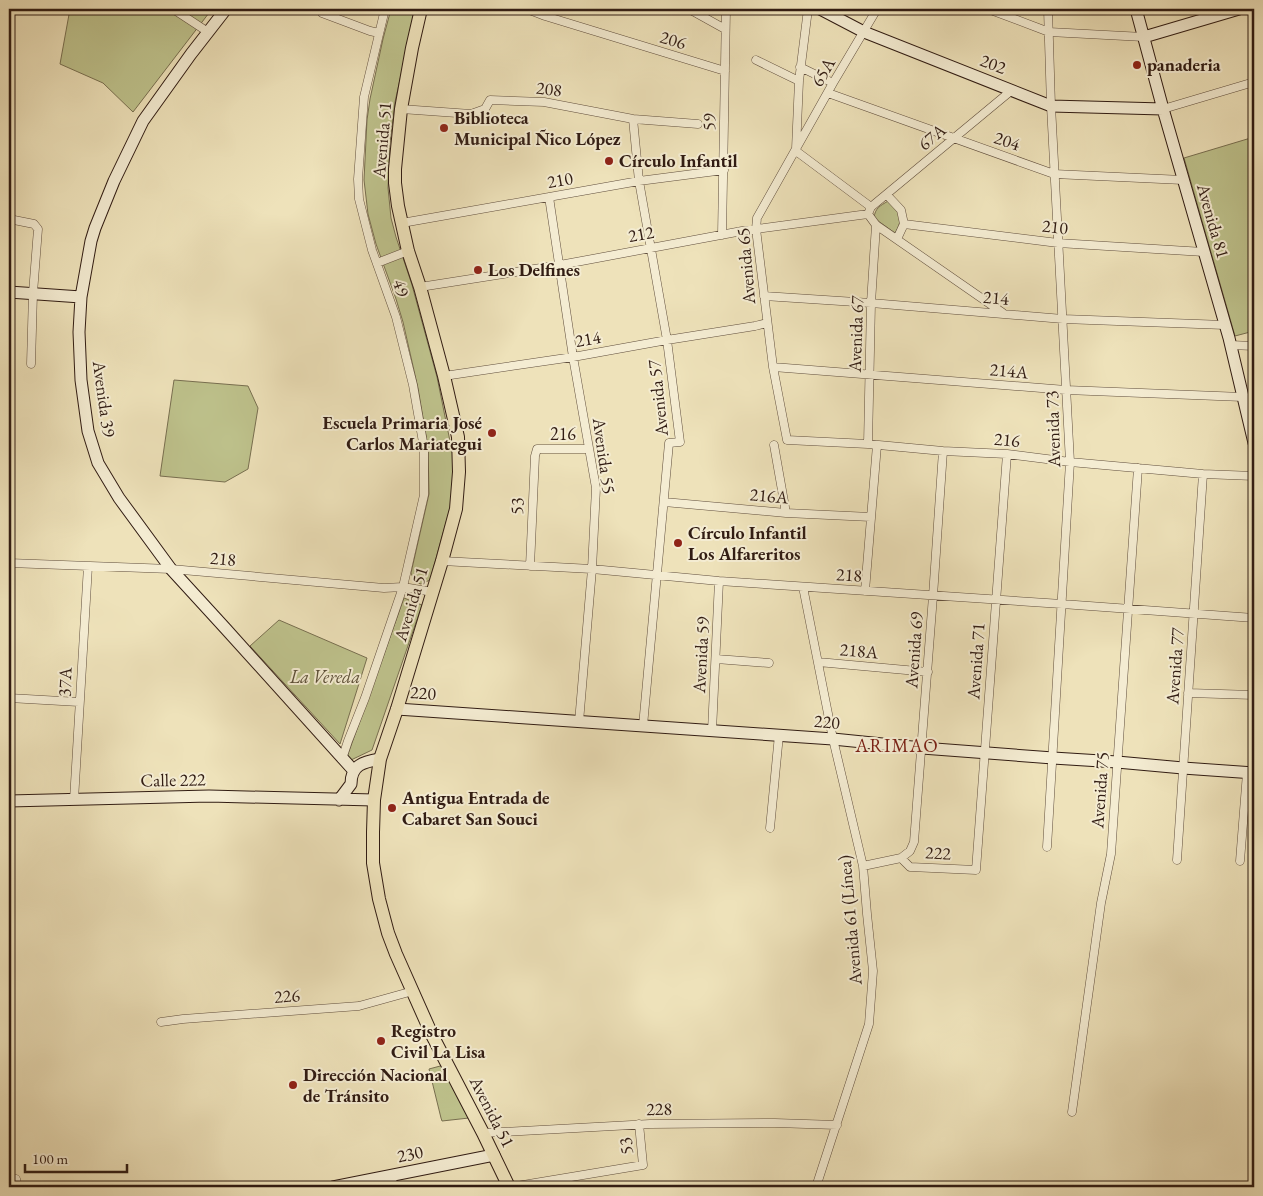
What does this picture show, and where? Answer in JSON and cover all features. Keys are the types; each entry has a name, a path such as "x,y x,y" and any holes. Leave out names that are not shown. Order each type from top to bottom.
{"main road":[{"name":"Avenida 51","path":"422,9 412,48 402,109 394,183 408,251 420,287 444,376 458,437 459,472 456,509 442,561 368,800 373,863 379,899 388,933 432,1035 510,1187"}],"street":[{"path":"173,9 208,32"},
{"name":"Avenida 39","path":"226,9 143,121 122,164 95,228 81,297 79,332 80,370 88,431 98,463 119,498 171,569 354,771"},
{"path":"319,9 322,13 379,33"},
{"name":"49","path":"342,759 403,587 424,495 424,448 412,385 396,317 372,250 359,199 358,179 364,97 385,9"},
{"name":"206","path":"527,9 725,71"},
{"path":"688,9 725,29"},
{"name":"59","path":"722,235 726,9"},
{"name":"Avenida 65","path":"786,440 772,367 756,230 757,218 796,150 800,67 808,9"},
{"name":"202","path":"820,9 864,32 1051,106 1163,109"},
{"name":"65A","path":"796,150 877,9"},
{"path":"988,9 1049,32 1144,37 1239,9"},
{"name":"Avenida 73","path":"1046,847 1070,462 1054,174 1048,9"},
{"name":"Avenida 81","path":"1136,9 1225,325 1254,443"},
{"path":"756,60 799,81"},
{"path":"800,67 833,83"},
{"path":"1163,109 1254,82"},
{"name":"67A","path":"870,211 1012,90"},
{"name":"204","path":"828,93 1054,174 1183,180"},
{"name":"208","path":"402,109 471,114 485,109 490,100 544,102 633,119 698,124"},
{"name":"Avenida 57","path":"633,119 638,181 667,340 680,442 669,443 643,726"},
{"path":"796,150 870,211 876,225 1004,314"},
{"name":"210","path":"402,223 638,181 724,170"},
{"path":"887,195 901,210 904,224 896,239"},
{"name":"Avenida 55","path":"549,197 573,357 596,488 592,568 579,722"},
{"name":"212","path":"420,287 870,211"},
{"path":"9,219 34,224 38,229 30,364"},
{"name":"210","path":"904,224 1058,243 1204,252"},
{"name":"Avenida 67","path":"868,444 876,225"},
{"path":"377,263 408,251"},
{"path":"9,292 81,297"},
{"name":"214","path":"764,296 872,303 1062,320 1225,325"},
{"name":"214","path":"444,376 573,357 767,323"},
{"path":"1230,345 1254,346"},
{"name":"214A","path":"772,367 1066,390 1243,397"},
{"name":"216","path":"786,440 1007,454 1070,462 1203,474 1254,476"},
{"path":"865,590 877,445"},
{"path":"774,446 786,512"},
{"name":"216","path":"537,449 589,449"},
{"name":"53","path":"530,566 535,456 537,449"},
{"name":"Avenida 69","path":"910,851 914,842 922,748 943,451"},
{"name":"Avenida 71","path":"976,870 1007,454"},
{"name":"Avenida 75","path":"1072,1112 1101,903 1111,854 1138,468"},
{"name":"Avenida 77","path":"1177,860 1203,474"},
{"name":"216A","path":"664,502 871,517"},
{"name":"218","path":"442,561 592,568 719,581 1254,618"},
{"name":"218","path":"9,562 171,569 384,588 403,587 433,592"},
{"name":"37A","path":"74,800 88,566"},
{"name":"Avenida 59","path":"712,731 719,581"},
{"name":"Avenida 61 (Línea)","path":"803,587 833,740 863,866 866,914 873,971 869,1024 816,1187"},
{"path":"716,659 770,663"},
{"name":"218A","path":"818,662 928,672"},
{"path":"1188,694 1254,695"},
{"path":"9,698 79,702"},
{"name":"220","path":"397,709 833,740 1251,773"},
{"path":"770,828 778,736"},
{"path":"368,800 354,791 351,778 359,765 380,759"},
{"path":"1240,861 1251,773"},
{"path":"339,800 352,784"},
{"name":"Calle 222","path":"9,801 209,796 368,800"},
{"name":"222","path":"863,866 901,858 910,851"},
{"name":"222","path":"901,858 910,867 976,870"},
{"name":"226","path":"161,1022 359,1006 413,991"},
{"name":"228","path":"483,1132 639,1124 775,1123 836,1125"},
{"name":"53","path":"510,1187 643,1165 639,1124"},
{"name":"230","path":"333,1187 494,1155"},
{"path":"391,1176 394,1187"}],"green space":[{"path":"70,9 212,9 133,112 103,83 60,64"},
{"path":"391,9 417,9 395,102 390,143 388,188 391,218 412,285 437,377 453,456 452,501 430,580 421,584 415,582 411,573 429,494 428,447 418,388 403,322 376,244 368,214 364,180 370,99"},
{"path":"1254,137 1254,331 1235,336 1184,158"},
{"path":"888,201 898,212 900,219 895,233 874,218 880,206"},
{"path":"174,380 248,386 258,408 248,469 225,482 160,476"},
{"path":"404,598 422,605 372,750 351,760 347,757"},
{"name":"La Vereda","path":"279,620 367,658 340,744 250,646"},
{"path":"444,1065 469,1118 442,1121 429,1069"}],"place":[{"name":"panaderia","path":"1137,65"},
{"name":"Biblioteca Municipal Ñico López","path":"444,128"},
{"name":"Círculo Infantil","path":"609,161"},
{"name":"Los Delfines","path":"478,270"},
{"name":"Escuela Primaria José Carlos Mariategui","path":"492,433"},
{"name":"Círculo Infantil Los Alfareritos","path":"678,543"},
{"name":"Antigua Entrada de Cabaret San Souci","path":"392,808"},
{"name":"Registro Civil La Lisa","path":"381,1041"},
{"name":"Dirección Nacional de Tránsito","path":"293,1085"}],"district":[{"name":"ARIMAO","path":"897,745"}]}
